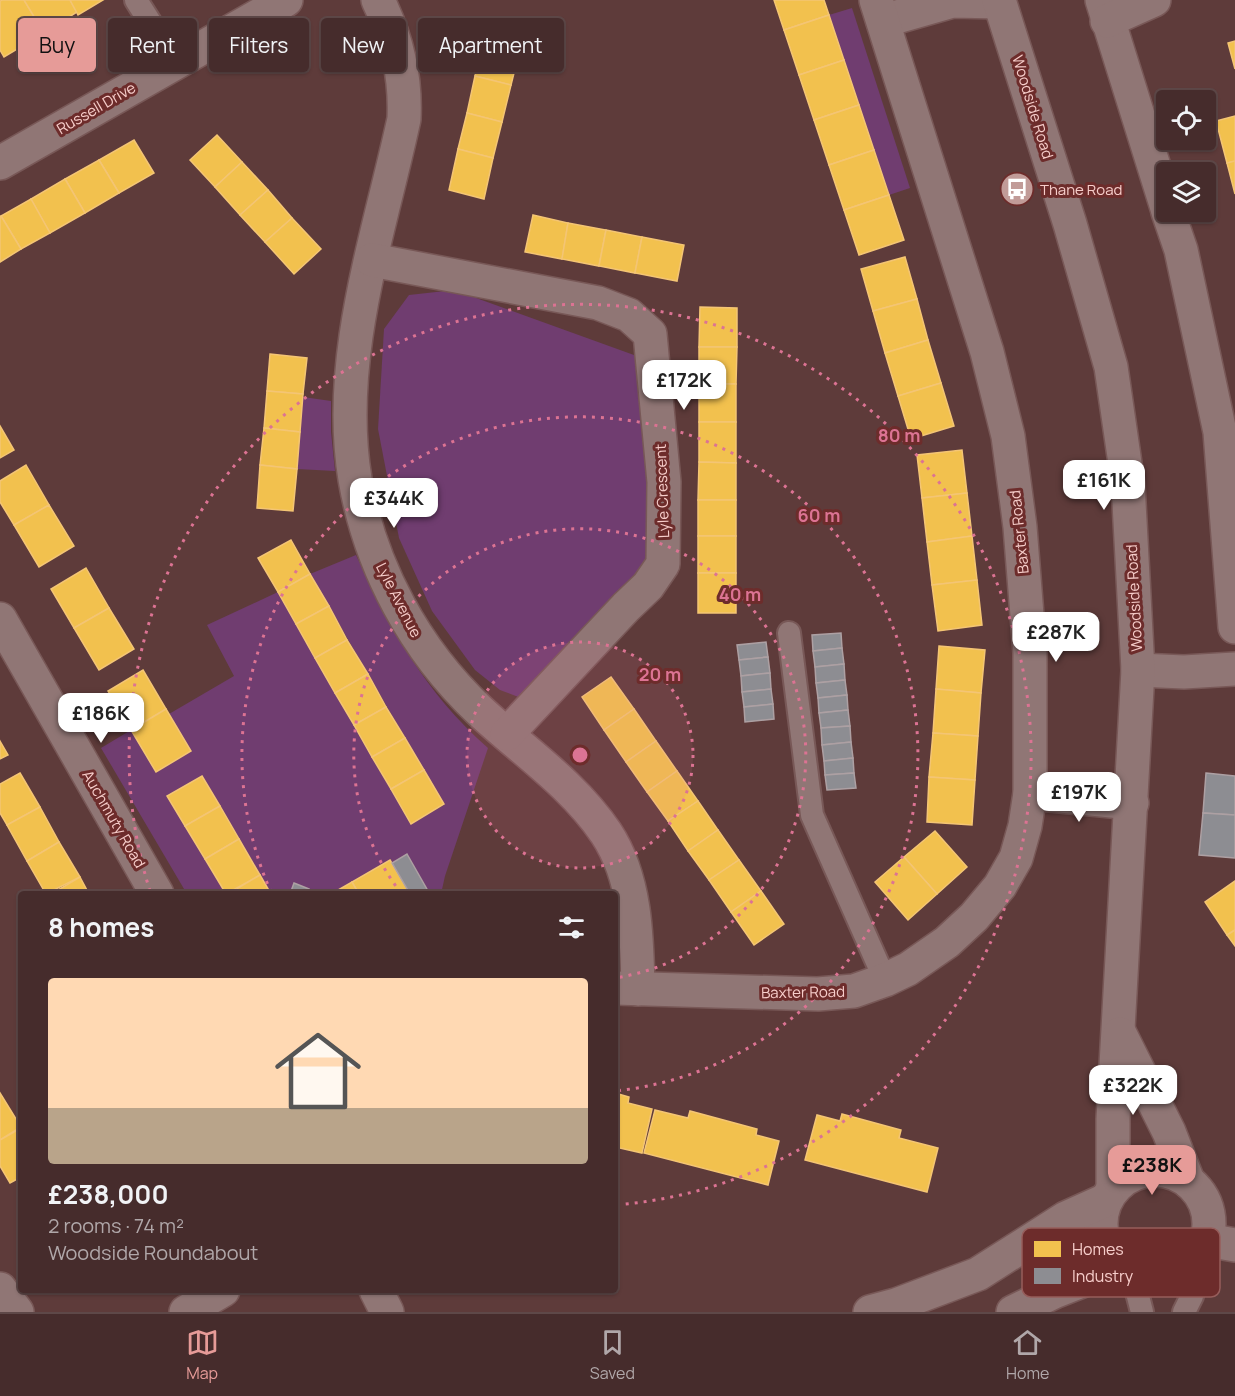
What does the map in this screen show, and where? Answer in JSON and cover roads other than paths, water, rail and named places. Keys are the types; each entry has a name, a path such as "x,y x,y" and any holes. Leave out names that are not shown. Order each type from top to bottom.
{"street":[{"name":"Russell Drive","path":"197,51 286,0"},
{"name":"Lyle Avenue","path":"378,0 401,59 406,90 404,118 353,350 350,390 355,478 364,522 380,567 416,635 457,687 572,793 607,834 622,866 637,938 627,988"},
{"path":"1154,0 1104,10 1156,172"},
{"path":"880,10 953,2 999,1"},
{"name":"Woodside Road","path":"999,1 1070,224 1111,367 1128,484 1138,670 1120,1034 1109,1195"},
{"name":"Baxter Road","path":"627,988 818,994 854,991 885,980 908,969 947,942 974,917 1000,886 1016,858 1025,826 1030,793 1030,653 1020,527 1008,436 987,352 880,10"},
{"name":"Russell Drive","path":"0,163 160,72"},
{"path":"1172,222 1180,250 1220,432 1235,627"},
{"name":"Lyle Crescent","path":"372,260 598,303 629,315 650,334 664,482 663,564 648,586 507,734"},
{"name":"Auchmuty Road","path":"0,619 155,891"},
{"path":"1138,670 1184,672 1235,669"},
{"path":"1030,793 1132,803"},
{"name":"Woodside Road","path":"1120,1034 1169,1132 1193,1187"},
{"path":"1050,1228 1109,1195 1125,1178 1149,1171 1173,1173 1235,1218"},
{"path":"1193,1187 1206,1207 1210,1228"},
{"path":"1102,1228 1101,1218 1109,1195"},
{"path":"870,1312 896,1305 978,1274 1022,1246"},
{"path":"0,1289 17,1312"},
{"path":"186,1312 218,1293"},
{"path":"378,1293 387,1312"},
{"path":"1013,1312 1044,1297"}],"lane":[{"path":"136,0 147,18"},
{"path":"789,633 812,814 885,980"},
{"path":"1136,1297 1142,1312"},
{"path":"1184,1312 1192,1297"}],"place":[{"name":"Thane Road","path":"1017,189"}]}
